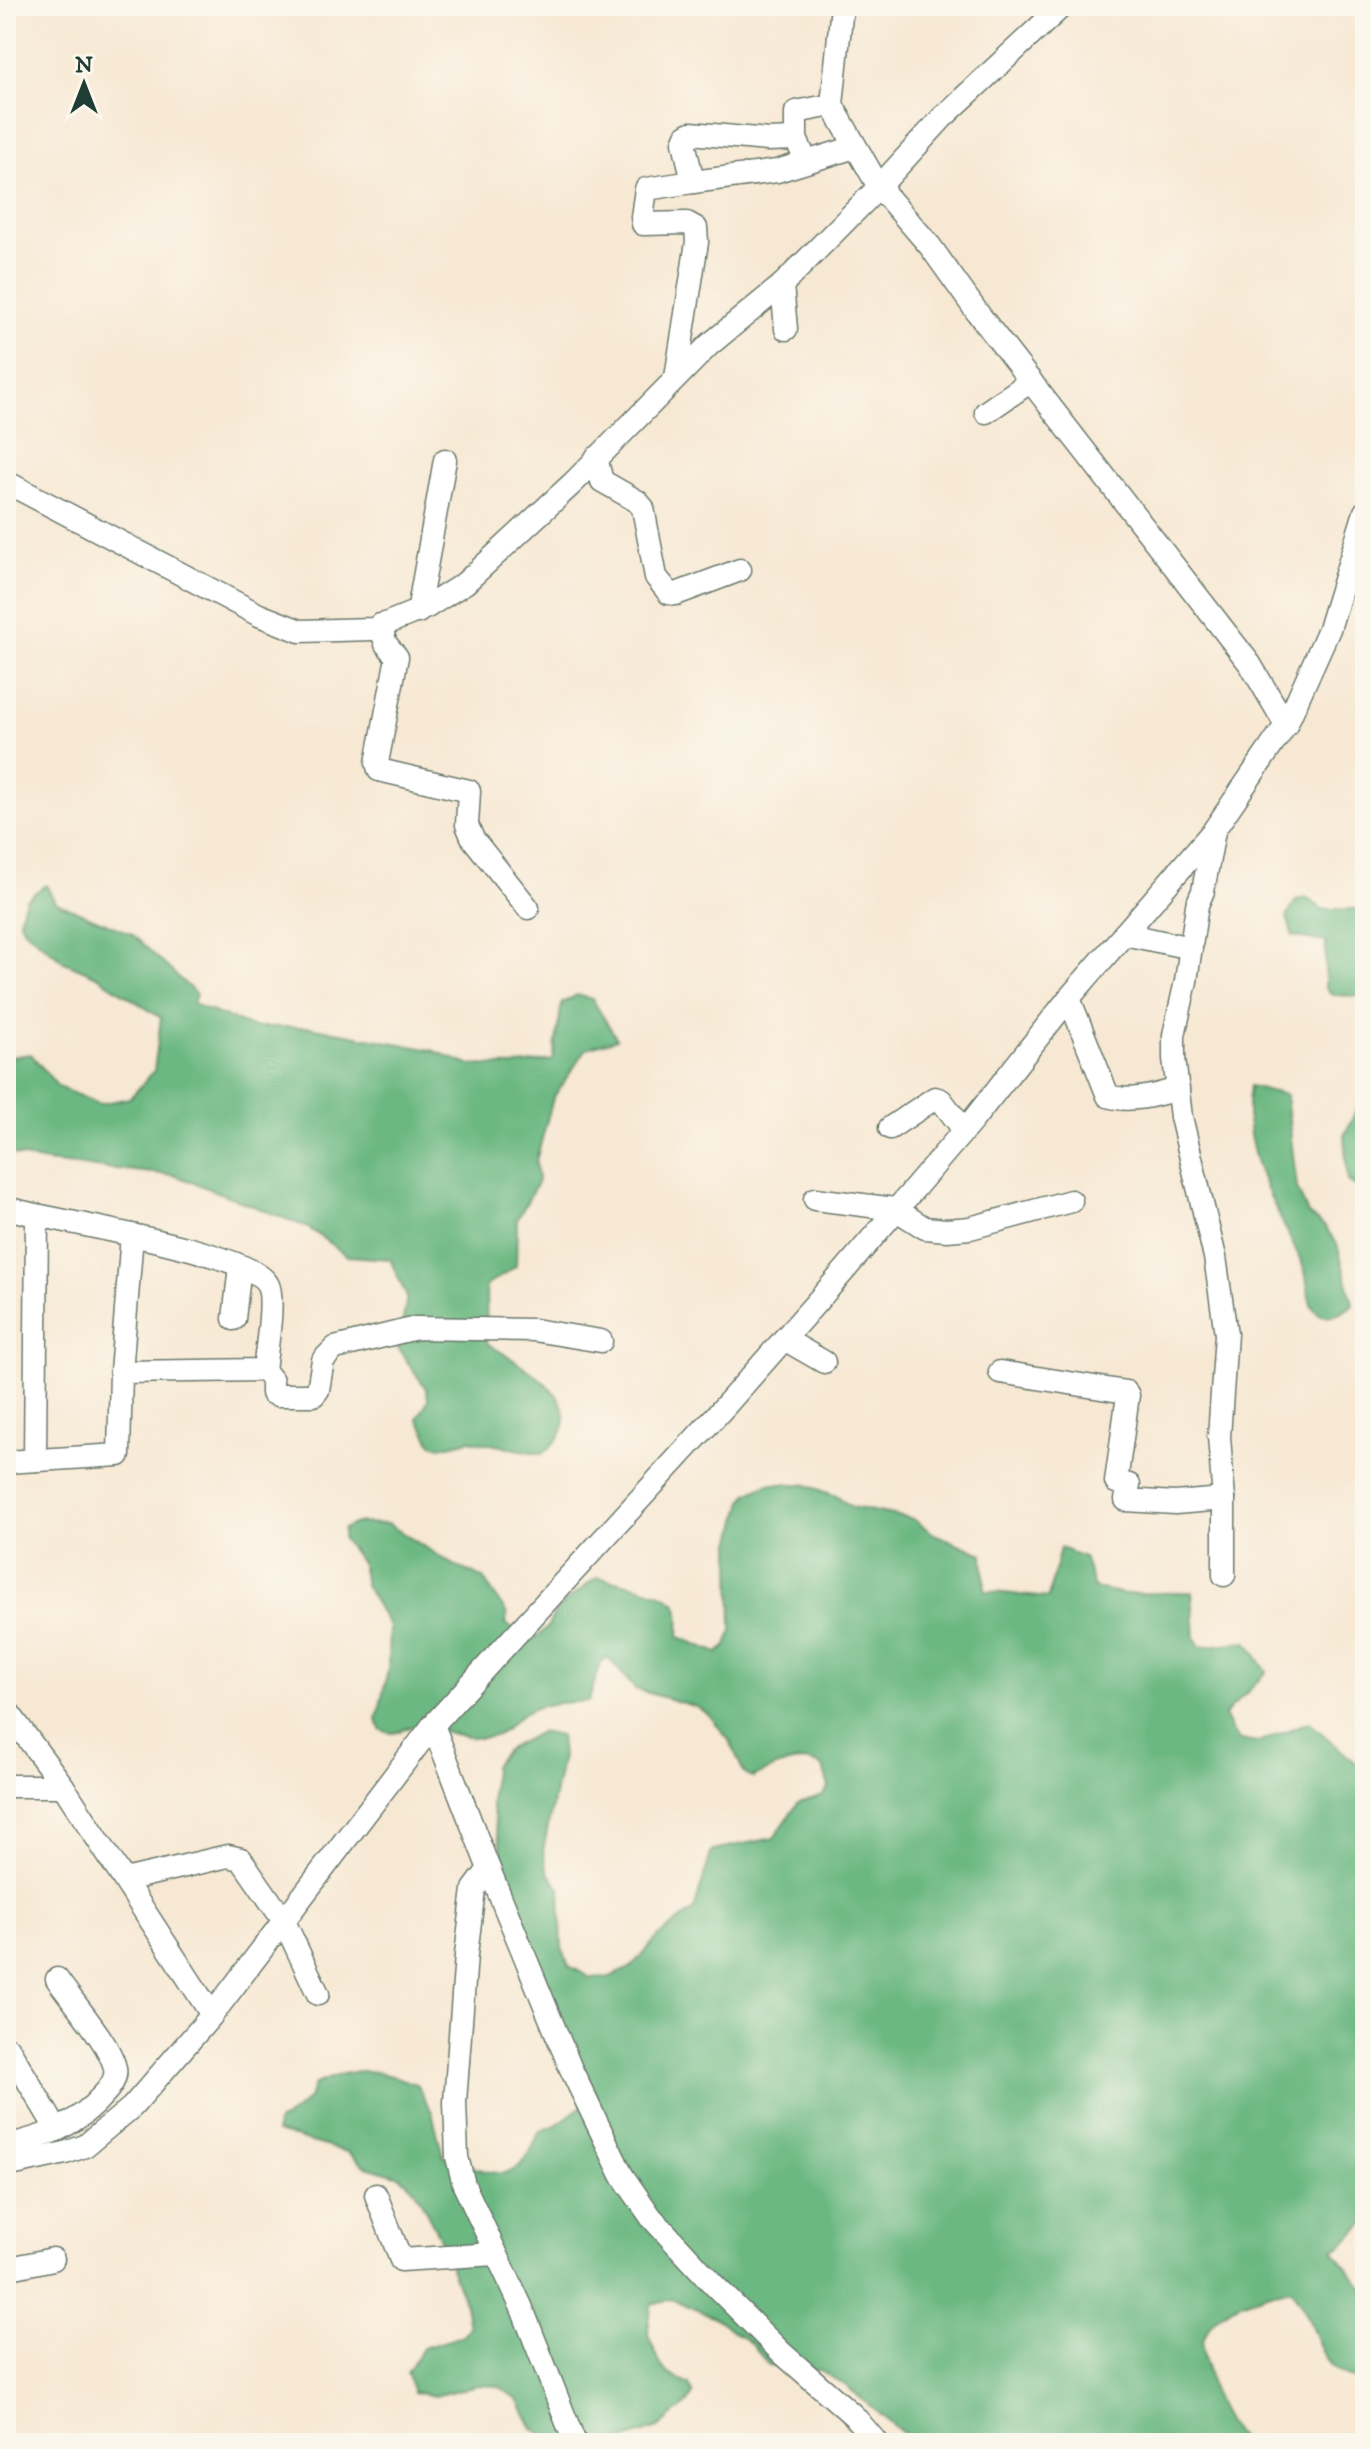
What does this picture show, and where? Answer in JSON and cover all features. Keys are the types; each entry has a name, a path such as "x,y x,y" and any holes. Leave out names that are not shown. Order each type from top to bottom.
{"street":[{"path":"842,6 832,105 879,187 930,246 977,312 1250,664 1286,725"},
{"path":"6,482 279,623 308,632 373,629 418,612 465,583 715,340 782,285 942,118 1062,6"},
{"path":"808,163 796,139 797,110 832,105"},
{"path":"693,182 684,142 687,135 796,139"},
{"path":"676,378 697,242 696,228 687,223 643,224 646,189 777,171 855,147"},
{"path":"782,285 786,329"},
{"path":"986,412 1031,381"},
{"path":"596,458 602,481 637,501 643,508 656,577 669,593 676,594 740,570"},
{"path":"418,612 445,460"},
{"path":"6,2166 85,2146 132,2107 212,2015 433,1725 844,1271 964,1130 1069,998 1214,830 1286,725 1329,629 1365,512"},
{"path":"380,625 386,644 397,657 377,763 379,770 469,791 467,825 473,839 528,908"},
{"path":"1214,830 1174,1035 1178,1089 1188,1148 1215,1257 1226,1334 1219,1437 1224,1499 1224,1575"},
{"path":"1124,934 1191,948"},
{"path":"1069,998 1108,1096 1117,1099 1178,1089"},
{"path":"890,1128 935,1098 941,1100 964,1130"},
{"path":"815,1199 895,1209 925,1228 947,1230 970,1228 1071,1201"},
{"path":"6,1208 37,1217 163,1241 240,1266 264,1280 269,1290 264,1370 272,1380 272,1393 277,1395 314,1395 318,1390 323,1360 335,1348 416,1328 534,1330 601,1341"},
{"path":"35,1460 37,1217"},
{"path":"6,1462 120,1453 121,1372 132,1235"},
{"path":"234,1319 240,1266"},
{"path":"784,1339 824,1362"},
{"path":"121,1372 264,1370"},
{"path":"1000,1372 1126,1392 1116,1482 1129,1485 1126,1500 1175,1503 1224,1499"},
{"path":"6,1709 63,1786 212,2015"},
{"path":"433,1725 571,2069 622,2175 651,2217 714,2285 782,2353 854,2416 877,2443"},
{"path":"6,1786 63,1786"},
{"path":"125,1880 234,1856 241,1859 284,1921 318,1994"},
{"path":"489,1869 474,1889 466,1955 455,2102 457,2157 464,2185 521,2306 575,2443"},
{"path":"6,2146 57,2130 87,2113 109,2089 116,2070 109,2053 57,1979"},
{"path":"9,2049 57,2130"},
{"path":"376,2195 401,2260 495,2254"},
{"path":"6,2264 15,2267 53,2259"}],"green space":[{"path":"46,885 55,902 132,934 196,994 193,1004 252,1027 310,1027 432,1050 469,1065 513,1066 553,1060 562,1003 577,995 592,999 617,1039 587,1048 553,1098 536,1161 538,1181 517,1220 516,1266 486,1286 487,1343 538,1377 562,1405 565,1420 559,1437 542,1454 470,1440 441,1447 432,1444 418,1418 428,1400 427,1390 398,1348 407,1297 390,1259 347,1256 307,1227 174,1175 46,1162 6,1153 6,1063 9,1057 31,1054 58,1087 99,1104 130,1098 154,1071 161,1018 97,976 64,962 24,929 19,920 26,899"},
{"path":"1306,897 1322,909 1359,909 1365,905 1365,996 1333,995 1325,987 1326,942 1293,936 1287,917 1296,900"},
{"path":"1250,1086 1286,1095 1297,1188 1308,1214 1325,1227 1337,1244 1353,1304 1345,1311 1324,1316 1315,1310 1310,1301 1304,1268 1255,1157 1248,1110"},
{"path":"1365,1093 1365,1193 1348,1181 1344,1136"},
{"path":"768,1484 804,1484 836,1496 852,1507 913,1519 934,1534 983,1554 985,1591 1048,1598 1060,1548 1084,1557 1094,1588 1125,1594 1192,1592 1195,1638 1200,1647 1247,1641 1267,1672 1224,1715 1239,1740 1260,1742 1309,1722 1358,1765 1365,1776 1365,2223 1333,2250 1365,2290 1365,2379 1351,2378 1331,2365 1304,2309 1290,2288 1251,2299 1227,2310 1208,2328 1203,2341 1203,2354 1214,2396 1226,2421 1244,2443 915,2443 845,2385 819,2370 769,2366 753,2345 712,2316 672,2299 651,2304 648,2336 667,2373 689,2385 693,2394 688,2403 658,2428 617,2442 549,2438 533,2428 519,2401 499,2386 477,2385 435,2396 414,2392 407,2373 422,2348 463,2336 469,2327 465,2304 438,2234 415,2190 400,2176 363,2165 347,2152 276,2132 277,2122 305,2103 314,2085 342,2074 376,2072 416,2084 432,2112 443,2156 489,2172 501,2173 512,2171 522,2164 539,2132 558,2124 596,2095 520,1931 491,1804 493,1766 506,1750 540,1732 560,1736 562,1756 543,1851 548,1872 560,1888 562,1949 570,1966 591,1978 610,1977 630,1968 659,1936 694,1910 712,1850 774,1838 798,1803 823,1795 829,1787 823,1767 805,1761 787,1763 752,1778 744,1773 731,1743 710,1716 697,1707 635,1689 608,1657 600,1663 589,1701 539,1707 523,1714 494,1736 466,1737 420,1726 392,1733 380,1729 377,1720 388,1670 389,1626 365,1585 361,1563 343,1539 343,1529 356,1523 388,1524 452,1564 483,1578 507,1614 506,1624 531,1641 547,1628 557,1609 597,1577 640,1587 672,1600 679,1612 679,1637 718,1653 727,1646 732,1630 731,1547 743,1501 749,1493"}]}
